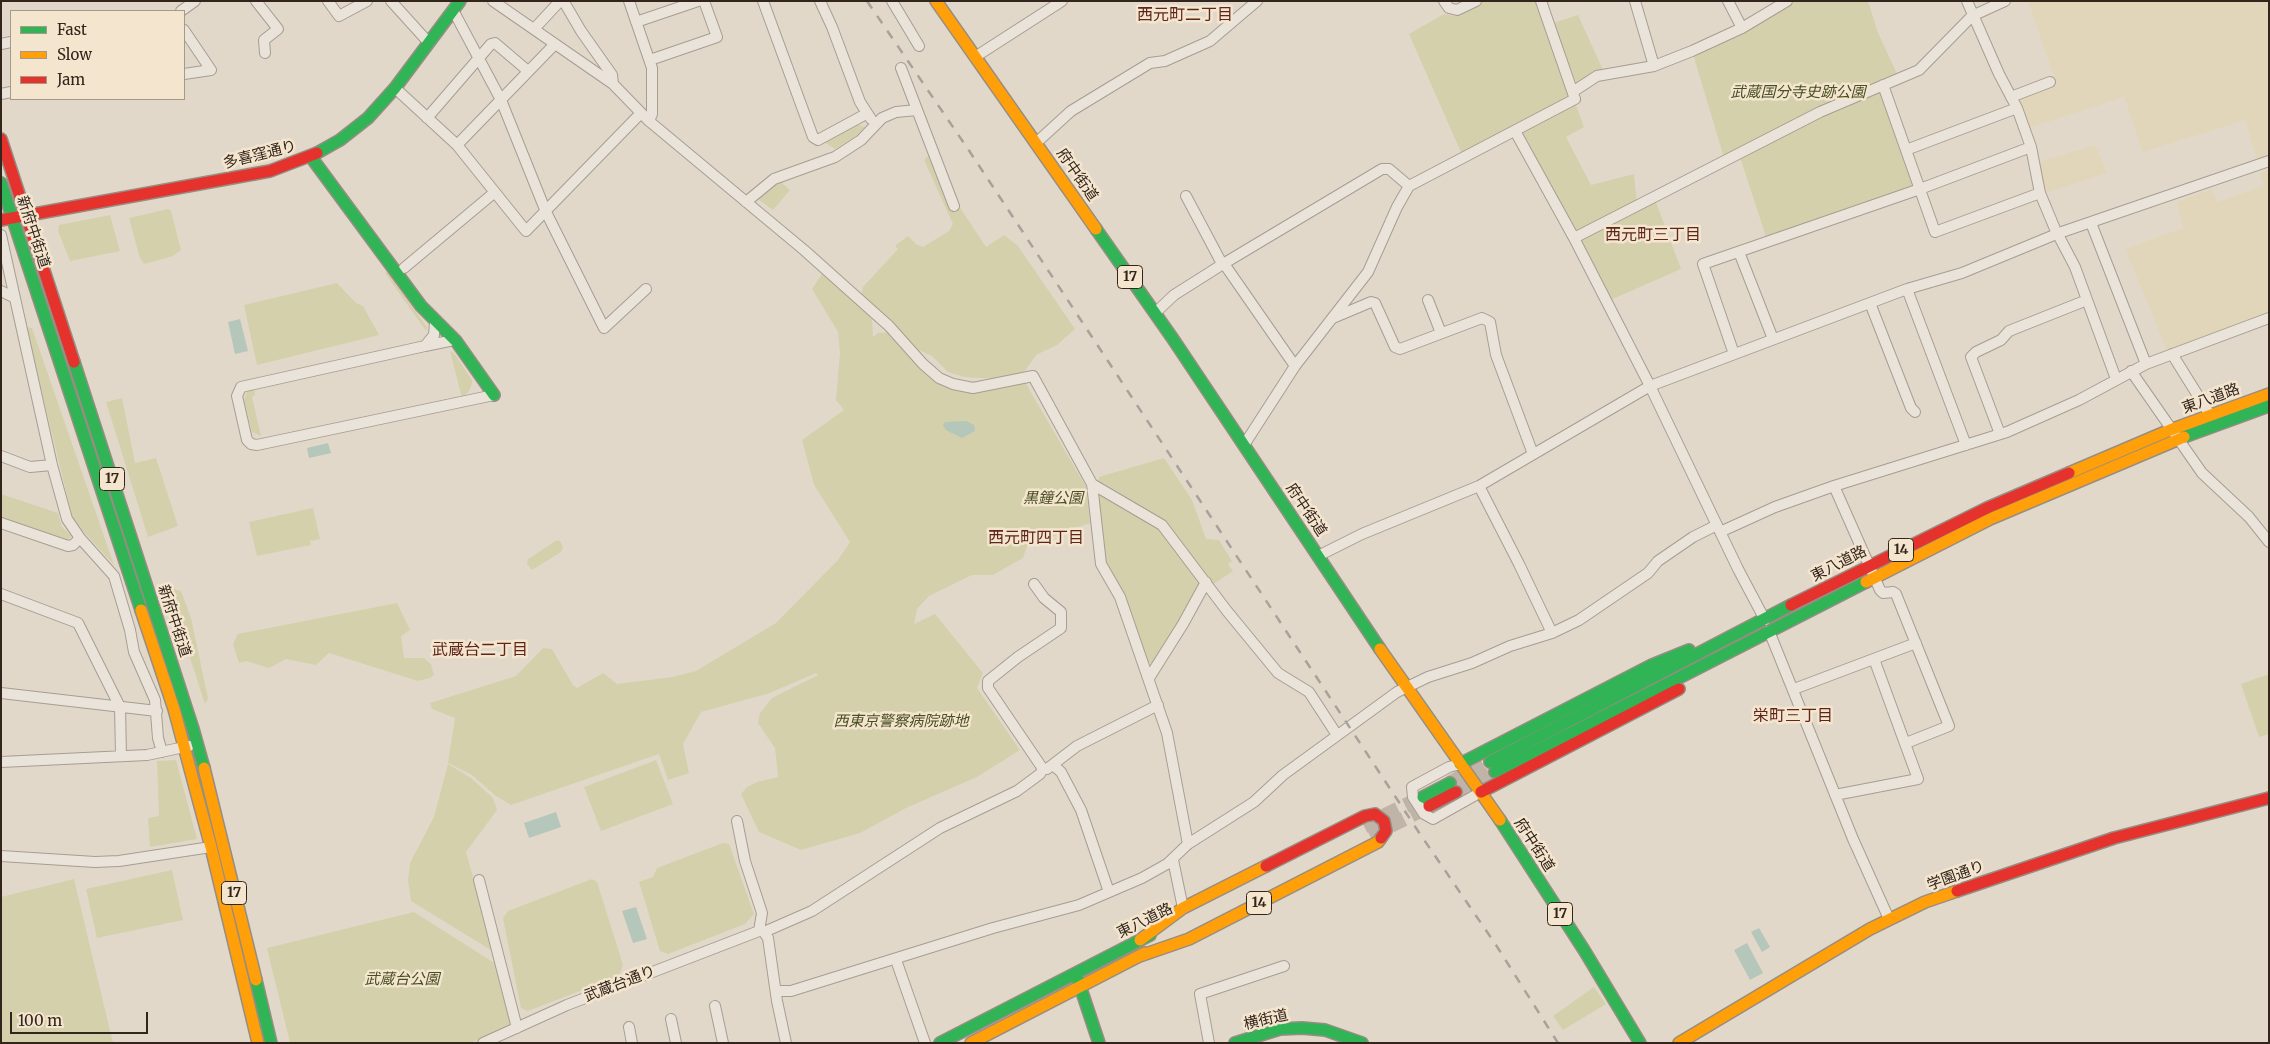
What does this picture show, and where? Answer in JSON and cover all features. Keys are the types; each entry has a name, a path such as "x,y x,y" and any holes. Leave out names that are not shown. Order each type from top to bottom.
{"main road":[{"name":"府中街道","path":"936,1 1155,313 1318,556 1481,792 1584,950 1640,1043"},
{"name":"多喜窪通り","path":"1,220 270,171 311,157 353,131 368,118 395,88 457,6"},
{"name":"新府中街道","path":"1,140 197,743 270,1043"},
{"path":"311,157 360,225 435,322 454,340 494,394"},
{"name":"新府中街道","path":"1,183 56,353 66,376 185,747 212,847 258,1043"},
{"name":"新府中街道","path":"26,215 24,227 57,331 66,376"},
{"name":"東八道路","path":"1746,637 1765,620 1790,606 1869,565 2025,491 2170,430 2269,394"},
{"name":"東八道路","path":"1493,767 1746,637 1769,631 2021,505 2177,439 2269,406"},
{"path":"1790,606 1813,599 1846,584 1849,588 1846,592"},
{"name":"14","path":"1460,764 1652,665 1746,637"},
{"name":"14","path":"1481,792 1682,688 1746,637"},
{"path":"1426,801 1453,788"},
{"name":"学園通り","path":"1679,1043 1889,919 1938,897 2114,838 2269,798"},
{"name":"14","path":"1137,957 1189,939 1378,842 1386,831 1384,822 1376,814 1365,816 1184,908 1140,940"},
{"name":"東八道路","path":"940,1043 1075,972 1364,826"},
{"name":"東八道路","path":"970,1043 1370,836"},
{"path":"1075,972 1099,1043"},
{"name":"横街道","path":"1235,1043 1280,1029 1302,1028 1325,1030 1362,1043"}],"street":[{"path":"182,10 195,1"},
{"path":"256,1 278,29 264,40 265,53"},
{"path":"328,1 339,16 367,1"},
{"path":"392,1 428,43"},
{"path":"493,1 554,45 599,72 650,121 804,250 889,326 923,364 939,378 953,384 973,388 1033,376 1092,484 1101,564 1118,592 1167,733 1188,844"},
{"path":"534,29 561,1 564,2 581,31 612,74 613,84"},
{"path":"629,1 652,68 652,114 650,121"},
{"path":"636,22 698,1"},
{"path":"650,60 717,37 704,1"},
{"path":"763,1 813,137 818,140 866,114"},
{"path":"820,1 866,114 875,123"},
{"path":"892,1 919,46"},
{"path":"975,57 1062,1"},
{"path":"1036,143 1071,111 1150,63 1166,61 1210,41 1257,1"},
{"path":"1444,1 1449,8 1457,10 1476,1"},
{"path":"1244,445 1294,366 1368,272 1397,207 1409,186 1575,99 1541,1"},
{"path":"1635,1 1654,66"},
{"path":"1728,1 1742,28"},
{"path":"1574,92 1597,76 1654,66 1742,28 1787,1"},
{"path":"1967,1 1972,16 2016,108 2031,147 2040,193 2075,267 2116,379"},
{"path":"1574,238 1820,112 1919,70 1972,16 2005,1"},
{"path":"457,6 478,59 500,100 546,212 604,328 646,289"},
{"path":"185,31 211,70 185,74"},
{"path":"427,118 491,44 495,43 528,71"},
{"path":"457,145 554,45"},
{"path":"901,68 954,206"},
{"path":"2011,97 2050,82"},
{"path":"1883,86 1935,232 2040,193"},
{"path":"395,88 457,145 526,231 641,113"},
{"path":"1906,150 2016,108"},
{"path":"746,202 774,179 835,157 861,140 875,123 882,118 896,112 917,110"},
{"path":"1515,131 1574,238 1650,386 1765,620"},
{"path":"1734,354 1703,264 1920,189 2031,147"},
{"path":"1318,556 1362,534 1479,486 1650,386 1772,338 1907,289 1962,273 2059,233 2269,161"},
{"path":"1155,313 1174,296 1223,264 1382,170 1389,169 1409,186"},
{"path":"404,268 495,192"},
{"path":"1186,196 1223,264 1294,366"},
{"path":"2091,223 2146,364"},
{"path":"1,235 52,465 68,519 80,538 102,560 114,576 128,620 134,652 154,694 158,738 162,752"},
{"path":"1739,252 1772,338"},
{"path":"1907,289 1966,445"},
{"path":"1,291 15,298"},
{"path":"1428,300 1441,333"},
{"path":"2000,434 1972,357 1976,352 2001,340 2009,331 2087,300"},
{"path":"1332,319 1371,302 1375,303 1395,347 1400,349 1482,318 1490,322 1496,355 1533,454"},
{"path":"1870,303 1910,408 1915,412"},
{"path":"777,991 791,991 896,960 993,928 1079,905 1142,878 1173,860 1188,844 1254,802 1283,775 1407,686 1472,663 1510,646 1552,633 1579,620 1648,573 1658,561 1693,537 1834,486 2000,434 2079,400 2146,364 2269,318"},
{"path":"425,346 434,335 435,322"},
{"path":"454,340 241,387 236,396 247,440 251,444 257,445 494,394"},
{"path":"2172,354 2210,415"},
{"path":"2130,371 2202,473 2249,518 2269,542"},
{"path":"472,399 479,391 481,376"},
{"path":"1,456 30,467 52,465"},
{"path":"1092,484 1162,525 1278,673 1310,692 1337,735"},
{"path":"1479,486 1520,564 1552,633"},
{"path":"1834,486 1874,578 1883,593 1893,592 1896,594 1949,726 1906,743"},
{"path":"1,523 68,546 73,545 80,538"},
{"path":"1149,678 1183,624 1206,582"},
{"path":"1034,584 1044,598 1061,612 1061,628 1018,657 988,681 988,688 1048,767 1061,772 1080,810 1109,892"},
{"path":"1,594 78,623 120,707 122,756"},
{"path":"1769,631 1835,795 1889,919"},
{"path":"1794,690 1916,643"},
{"path":"1835,795 1918,779 1874,660"},
{"path":"1,692 157,711"},
{"name":"武蔵台通り","path":"483,1043 566,1005 762,932 812,910 940,828 1017,791 1077,746 1158,705"},
{"path":"1,762 122,756 162,752 197,743"},
{"path":"1460,764 1449,767 1412,787 1413,797 1424,814 1432,818 1481,792"},
{"path":"737,821 745,862 762,913 762,932 768,938 786,1043"},
{"path":"1,856 95,862 119,861 212,847"},
{"path":"1173,860 1184,908"},
{"path":"479,880 516,1028"},
{"path":"896,960 925,1043"},
{"path":"1209,1043 1200,994 1284,966"},
{"path":"715,1006 723,1043"},
{"path":"671,1019 676,1043"},
{"path":"629,1027 632,1043"}],"shaded area":[{"path":"2028,1 2269,1 2269,155 2257,159 2245,120 2143,152 2124,97 2029,128 2019,99 2057,85"},
{"path":"2095,145 2107,173 2046,193 2039,162"},
{"path":"2269,169 2269,311 2259,317 2167,350 2125,249 2183,228 2177,202 2212,189 2217,202 2264,186 2260,173"},
{"path":"240,319 248,351 235,354 228,322"},
{"path":"966,421 974,425 975,431 962,438 946,430 943,425 945,422"},
{"path":"328,443 331,453 309,458 307,448"},
{"path":"556,812 561,827 529,838 524,823"},
{"path":"636,907 647,939 633,943 622,911"},
{"path":"1759,928 1770,947 1762,952 1751,932"},
{"path":"1747,943 1763,973 1750,980 1734,950"}],"green space":[{"path":"1482,1 1538,1 1584,127 1566,137 1591,185 1634,174 1637,205 1654,197 1681,269 1606,302 1515,131 1463,157 1409,34 1444,14 1454,16"},
{"name":"武蔵国分寺史跡公園","path":"1787,1 1868,1 1878,33 1899,78 1883,85 1920,189 1768,243 1739,154 1725,161 1692,51"},
{"path":"1578,15 1603,70 1577,85 1553,23"},
{"path":"854,123 865,127 854,137 835,149 824,142"},
{"path":"930,154 949,199 959,206 986,247 1004,235 1018,246 1075,329 1057,345 1036,355 1023,374 997,379 964,377 948,372 932,356 916,349 861,296 863,287 898,249 895,246 908,236 916,244 923,247 949,231 953,224 924,160"},
{"path":"781,182 790,190 773,210 759,200 777,183"},
{"path":"168,209 171,211 181,250 173,256 144,264 140,258 129,218"},
{"path":"110,215 120,251 70,261 58,231 59,225"},
{"path":"387,272 427,327 426,331 385,273"},
{"path":"823,272 872,318 873,337 878,333 892,332 953,388 1025,382 1086,487 1090,523 1027,546 1023,558 993,575 972,575 929,596 917,609 914,624 935,614 983,673 977,688 1020,750 977,777 906,808 860,833 801,850 759,832 741,794 747,787 757,782 778,777 775,748 758,723 760,713 772,698 818,675 816,673 770,693 701,712 683,744 689,773 668,780 659,754 511,805 496,796 472,775 448,763 455,718 432,709 430,703 516,676 543,648 552,649 573,685 577,688 603,673 617,684 672,677 696,671 776,623 838,560 850,542 814,485 802,440 844,410 836,400 840,352 838,332 812,289"},
{"path":"337,283 356,303 363,306 379,335 257,365 244,305"},
{"path":"26,327 32,328 114,565 73,520"},
{"path":"450,351 454,353 472,380 469,391 462,398"},
{"path":"254,387 255,395 252,397 261,436 252,432 244,400 247,392"},
{"path":"122,398 135,463 156,458 178,526 148,537 106,402"},
{"path":"1164,458 1192,500 1206,539 1219,540 1232,561 1228,564 1233,571 1212,585 1205,576 1180,624 1154,662 1147,664 1120,586 1105,563 1096,494 1099,477"},
{"path":"1,494 58,513 62,527 71,535 69,540 1,517"},
{"path":"313,508 320,539 310,541 311,545 257,556 249,522"},
{"path":"557,540 560,541 563,547 561,552 532,570 527,564 528,559"},
{"path":"162,586 181,591 191,618 208,698 205,704 176,615"},
{"path":"397,603 410,630 401,636 404,658 424,658 431,664 434,675 430,678 418,681 329,653 316,665 286,659 269,668 246,661 239,663 233,644 238,634"},
{"path":"2269,674 2269,734 2259,737 2241,684"},
{"path":"176,760 197,839 150,847 148,818 159,816 157,761"},
{"path":"656,760 673,804 601,831 584,787"},
{"path":"448,764 471,778 493,798 497,810 466,852 494,952 411,901 408,880 410,863 434,817"},
{"path":"723,843 729,844 754,914 745,924 668,954 660,951 639,882 653,877 657,868"},
{"path":"172,870 183,920 97,938 86,889"},
{"path":"74,879 113,1043 2,1043 1,897"},
{"path":"592,879 597,882 623,965 619,976 528,1011 521,1008 503,918 508,911"},
{"name":"武蔵台公園","path":"414,912 496,964 511,1025 470,1043 290,1043 267,948"},
{"path":"1594,987 1606,1004 1563,1030 1553,1016"}],"tunnel":[{"path":"1450,783 1490,762"},
{"path":"1456,792 1495,772"},
{"path":"1364,826 1423,797"},
{"path":"1370,836 1429,806"}],"railway":[{"path":"867,1 970,152 1418,831 1496,945 1558,1043"}],"traffic: fast":[{"path":"317,153 340,140 368,118 395,88 460,1"},
{"path":"311,157 421,306 456,341 494,395"},
{"path":"1,183 141,610"},
{"path":"1096,229 1173,339 1380,649"},
{"path":"74,362 204,768"},
{"path":"2184,437 2269,406"},
{"path":"1495,772 1866,582"},
{"path":"1490,762 1791,605"},
{"path":"1460,764 1652,665 1689,650"},
{"path":"1423,797 1450,783"},
{"path":"1500,820 1584,950 1640,1043"},
{"path":"940,1043 1150,935"},
{"path":"1077,977 1099,1043"},
{"path":"256,980 271,1043"},
{"path":"1235,1043 1280,1029 1302,1028 1325,1030 1362,1043"}],"traffic: slow":[{"path":"936,1 1096,229"},
{"path":"2069,473 2170,430 2269,394"},
{"path":"1866,582 1990,519 2184,437"},
{"path":"141,610 174,709 211,847 258,1043"},
{"path":"1380,649 1500,820"},
{"path":"204,768 256,980"},
{"path":"1137,957 1189,939 1378,842 1381,838"},
{"path":"1140,940 1183,908 1266,866"},
{"path":"1679,1043 1870,929 1925,902 1957,891"},
{"path":"971,1043 1145,953"}],"traffic: jam":[{"path":"1,139 74,362"},
{"path":"1,220 270,171 317,153"},
{"path":"1791,605 1987,508 2069,473"},
{"path":"1481,792 1679,689"},
{"path":"1429,806 1456,792"},
{"path":"1957,891 2114,838 2269,798"},
{"path":"1266,866 1365,816 1375,814 1384,821 1386,831 1381,838"}],"district":[{"name":"西元町二丁目","path":"1185,15"},
{"name":"西元町三丁目","path":"1653,235"},
{"name":"西元町四丁目","path":"1036,538"},
{"name":"武蔵台二丁目","path":"480,650"},
{"name":"栄町三丁目","path":"1793,716"}],"park label":[{"name":"黒鐘公園","path":"1053,499"},
{"name":"西東京警察病院跡地","path":"901,722"}]}
